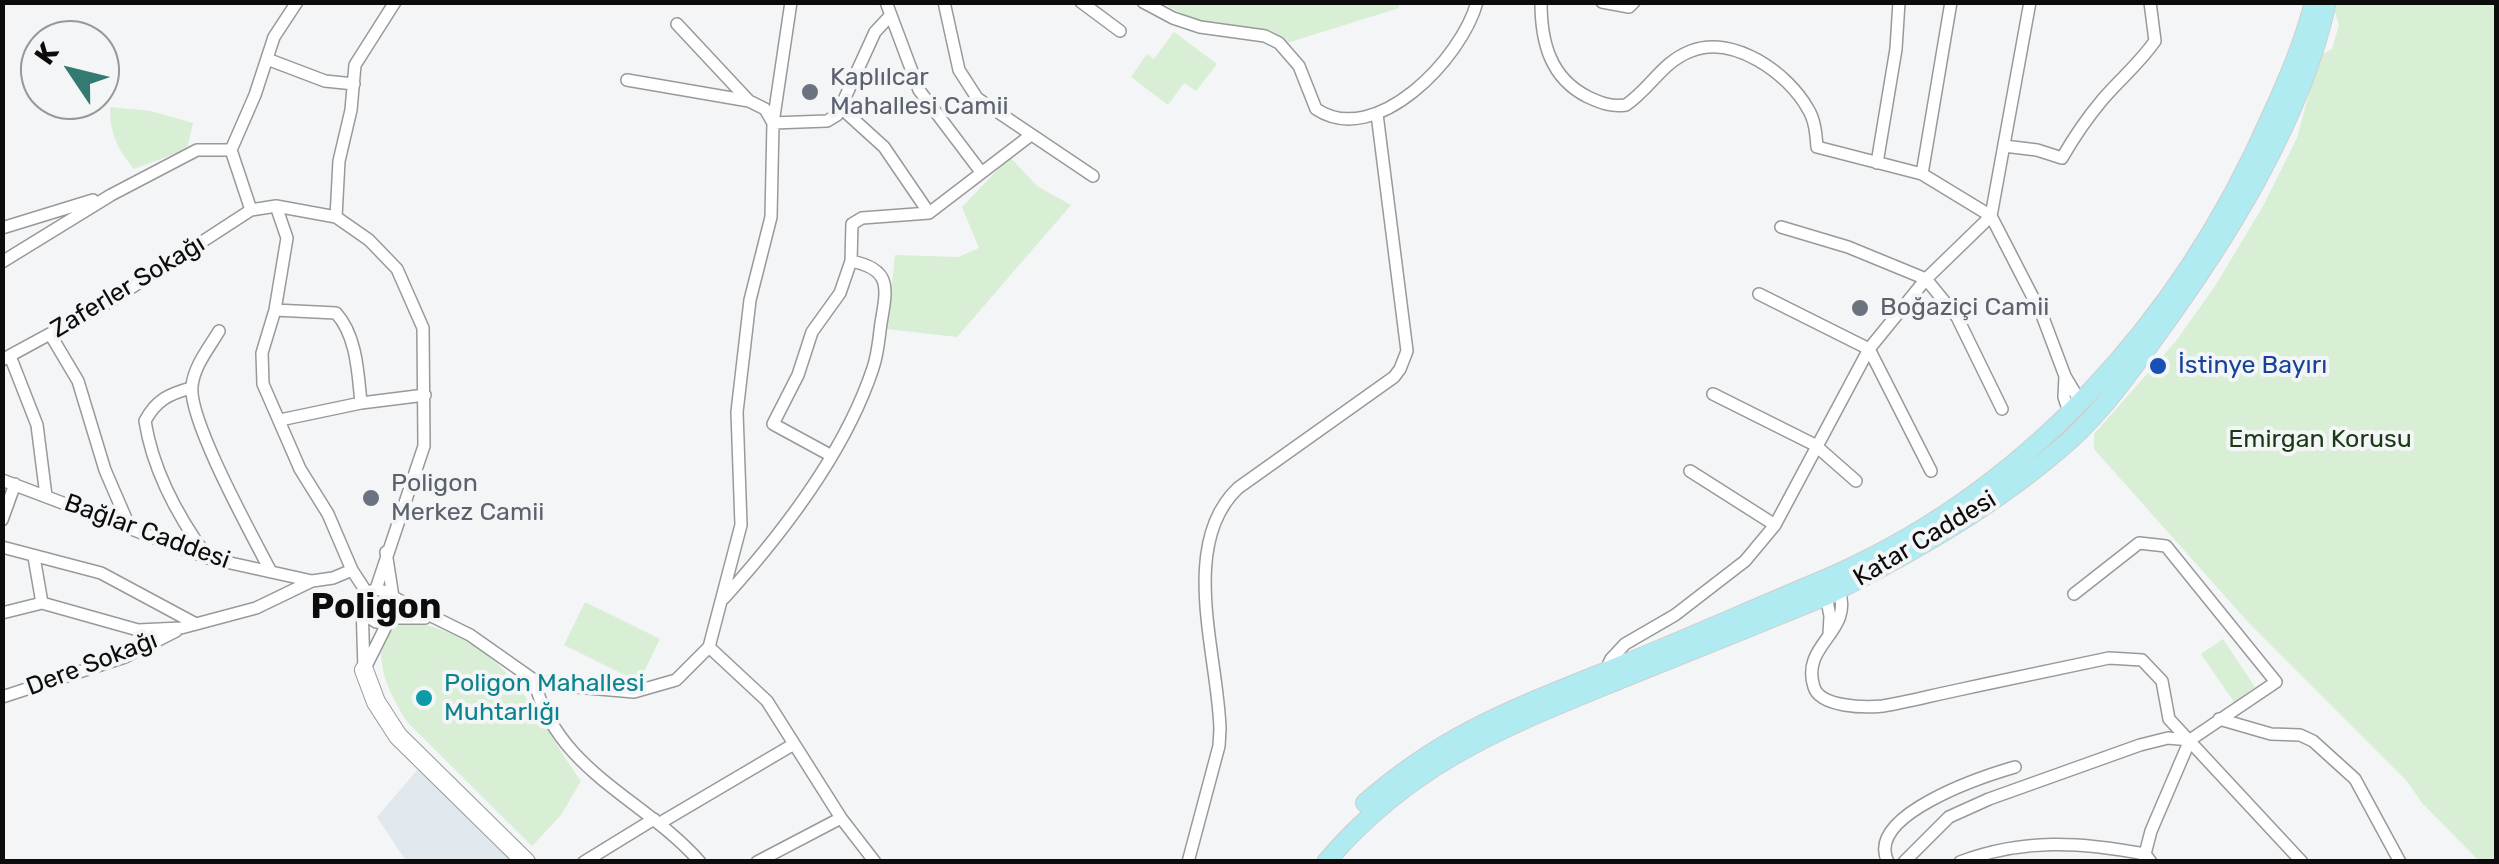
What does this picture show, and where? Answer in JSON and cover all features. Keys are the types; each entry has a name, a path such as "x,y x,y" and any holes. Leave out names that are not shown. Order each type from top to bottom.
{"main road":[{"name":"Katar Caddesi","path":"2082,415 2227,205 2254,156 2298,56 2314,2"},
{"name":"Katar Caddesi","path":"1326,862 1352,830 1386,801 1472,742 1829,586 1949,510 2082,415 2172,314 2244,202 2303,78 2327,2"},
{"name":"Katar Caddesi","path":"1310,862 1357,811 1427,754 1490,718 1829,586"}],"street":[{"path":"297,2 274,37 232,150 251,210 276,206 336,217 369,240 398,269 423,328 424,446 372,591 362,603 364,670 376,702 398,736 526,862"},
{"path":"336,217 339,161 351,110 355,65 395,2"},
{"path":"372,591 386,590 429,618 470,636 534,680 634,692 676,680 709,647 741,526 737,412 750,300 771,216 773,123 792,2"},
{"path":"886,2 919,90 981,172"},
{"path":"944,2 959,70 977,98 1093,176"},
{"path":"1081,2 1120,31"},
{"path":"1144,2 1200,26 1266,36 1280,43 1295,60 1310,102 1320,112 1352,120 1377,114 1420,84 1448,58 1468,28 1477,2"},
{"path":"1540,2 1542,31 1552,64 1578,92 1604,104 1626,105 1677,58 1710,45 1726,46 1757,60 1798,95 1809,110 1818,146 1922,174 1991,216 2042,315 2065,376 2064,397 2082,415"},
{"path":"1602,2 1629,7 1634,2"},
{"path":"1876,162 1896,50 1899,2"},
{"path":"1922,174 1952,2"},
{"path":"1605,672 1618,650 1676,615 1731,572 1775,525 1870,349 1926,279 1991,216 2030,2"},
{"path":"2004,146 2062,158 2105,96 2136,68 2155,40 2150,2"},
{"path":"773,123 827,120 841,108 876,32 889,16"},
{"path":"677,24 749,101"},
{"path":"266,60 326,82 354,84"},
{"path":"627,80 749,101 764,109 773,123"},
{"path":"841,108 884,147 929,213"},
{"path":"1188,862 1219,746 1206,605 1212,523 1225,500 1238,488 1394,377 1405,360 1407,350 1377,114"},
{"path":"830,455 773,424 798,375 812,332 840,292 851,260 854,220 929,213 1030,135"},
{"path":"2,262 111,195 197,150 232,150"},
{"path":"2,228 111,195"},
{"path":"276,206 287,238 275,310 262,353 263,384 300,469 328,514 352,570 372,591"},
{"name":"Zaferler Sokağı","path":"6,358 114,299 251,210"},
{"path":"1781,228 1848,247 1926,279 1957,317 2002,409"},
{"path":"722,601 762,556 830,455 860,402 874,365 886,294 881,273 871,264 851,260"},
{"path":"1759,294 1870,349 1931,471"},
{"path":"275,310 336,313 344,322 352,345 361,403"},
{"path":"219,331 191,388 224,481 270,572"},
{"path":"50,334 78,381 104,470 130,528"},
{"path":"6,358 37,425 46,496"},
{"path":"191,388 167,394 145,421 160,473 180,520 208,558"},
{"path":"280,420 425,394"},
{"path":"1713,394 1815,445 1856,481"},
{"path":"1690,471 1775,525"},
{"path":"2,520 9,482"},
{"name":"Bağlar Caddesi","path":"9,482 208,558 312,580 333,578 352,570"},
{"path":"1960,862 1980,854 2039,844 2088,843 2146,859 2151,831 2190,740 2276,682 2166,546 2139,543 2074,594"},
{"path":"2,547 101,573 196,624"},
{"path":"364,670 395,608 386,552"},
{"path":"34,558 42,603"},
{"path":"2,613 42,603 138,630 181,628 256,608 312,580"},
{"path":"1829,586 1828,634 1815,656 1811,675 1815,693 1826,702 1879,706 2108,658 2142,660 2162,680 2168,719 2302,862"},
{"path":"364,614 376,622 429,618"},
{"name":"Dere Sokağı","path":"2,697 124,657 181,628"},
{"path":"709,647 766,701 874,862"},
{"path":"534,680 540,703 571,749 597,778 676,834 700,862"},
{"path":"2219,720 2271,734 2300,735 2313,742 2354,779 2400,862"},
{"path":"1905,861 1949,817 1990,799 2140,745 2168,738 2190,740"},
{"path":"584,862 794,744"},
{"path":"1888,862 1884,854 1886,840 1899,821 1965,782 2015,766"},
{"path":"757,862 841,818"}],"shaded area":[{"path":"419,768 520,861 406,861 377,817"}],"green space":[{"path":"1162,3 1399,3 1399,8 1287,43 1271,30 1196,21"},
{"name":"Emirgan Korusu","path":"2337,3 2496,3 2496,861 2479,861 2422,803 2406,780 2248,622 2094,449 2094,434 2176,341 2262,208 2297,138 2319,56 2332,49 2339,25"},
{"path":"1174,32 1217,64 1196,91 1184,83 1168,105 1131,77 1147,54 1154,59"},
{"path":"120,108 151,111 193,123 187,149 134,169 111,120 120,120"},
{"path":"1010,157 1037,186 1071,205 957,337 887,329 895,255 958,257 979,248 962,207"},
{"path":"585,602 660,639 639,682 564,645"},
{"path":"410,621 444,631 494,661 530,703 581,781 561,815 532,846 410,725 394,699 381,651 394,627"},
{"path":"2223,639 2255,687 2234,702 2201,654"}],"place":[{"name":"Kaplılcar Mahallesi Camii","path":"810,92"},
{"name":"Boğaziçi Camii","path":"1860,308"},
{"name":"İstinye Bayırı","path":"2158,366"},
{"name":"Poligon Merkez Camii","path":"371,498"},
{"name":"Poligon Mahallesi Muhtarlığı","path":"424,698"}],"district":[{"name":"Poligon","path":"376,608"}]}
